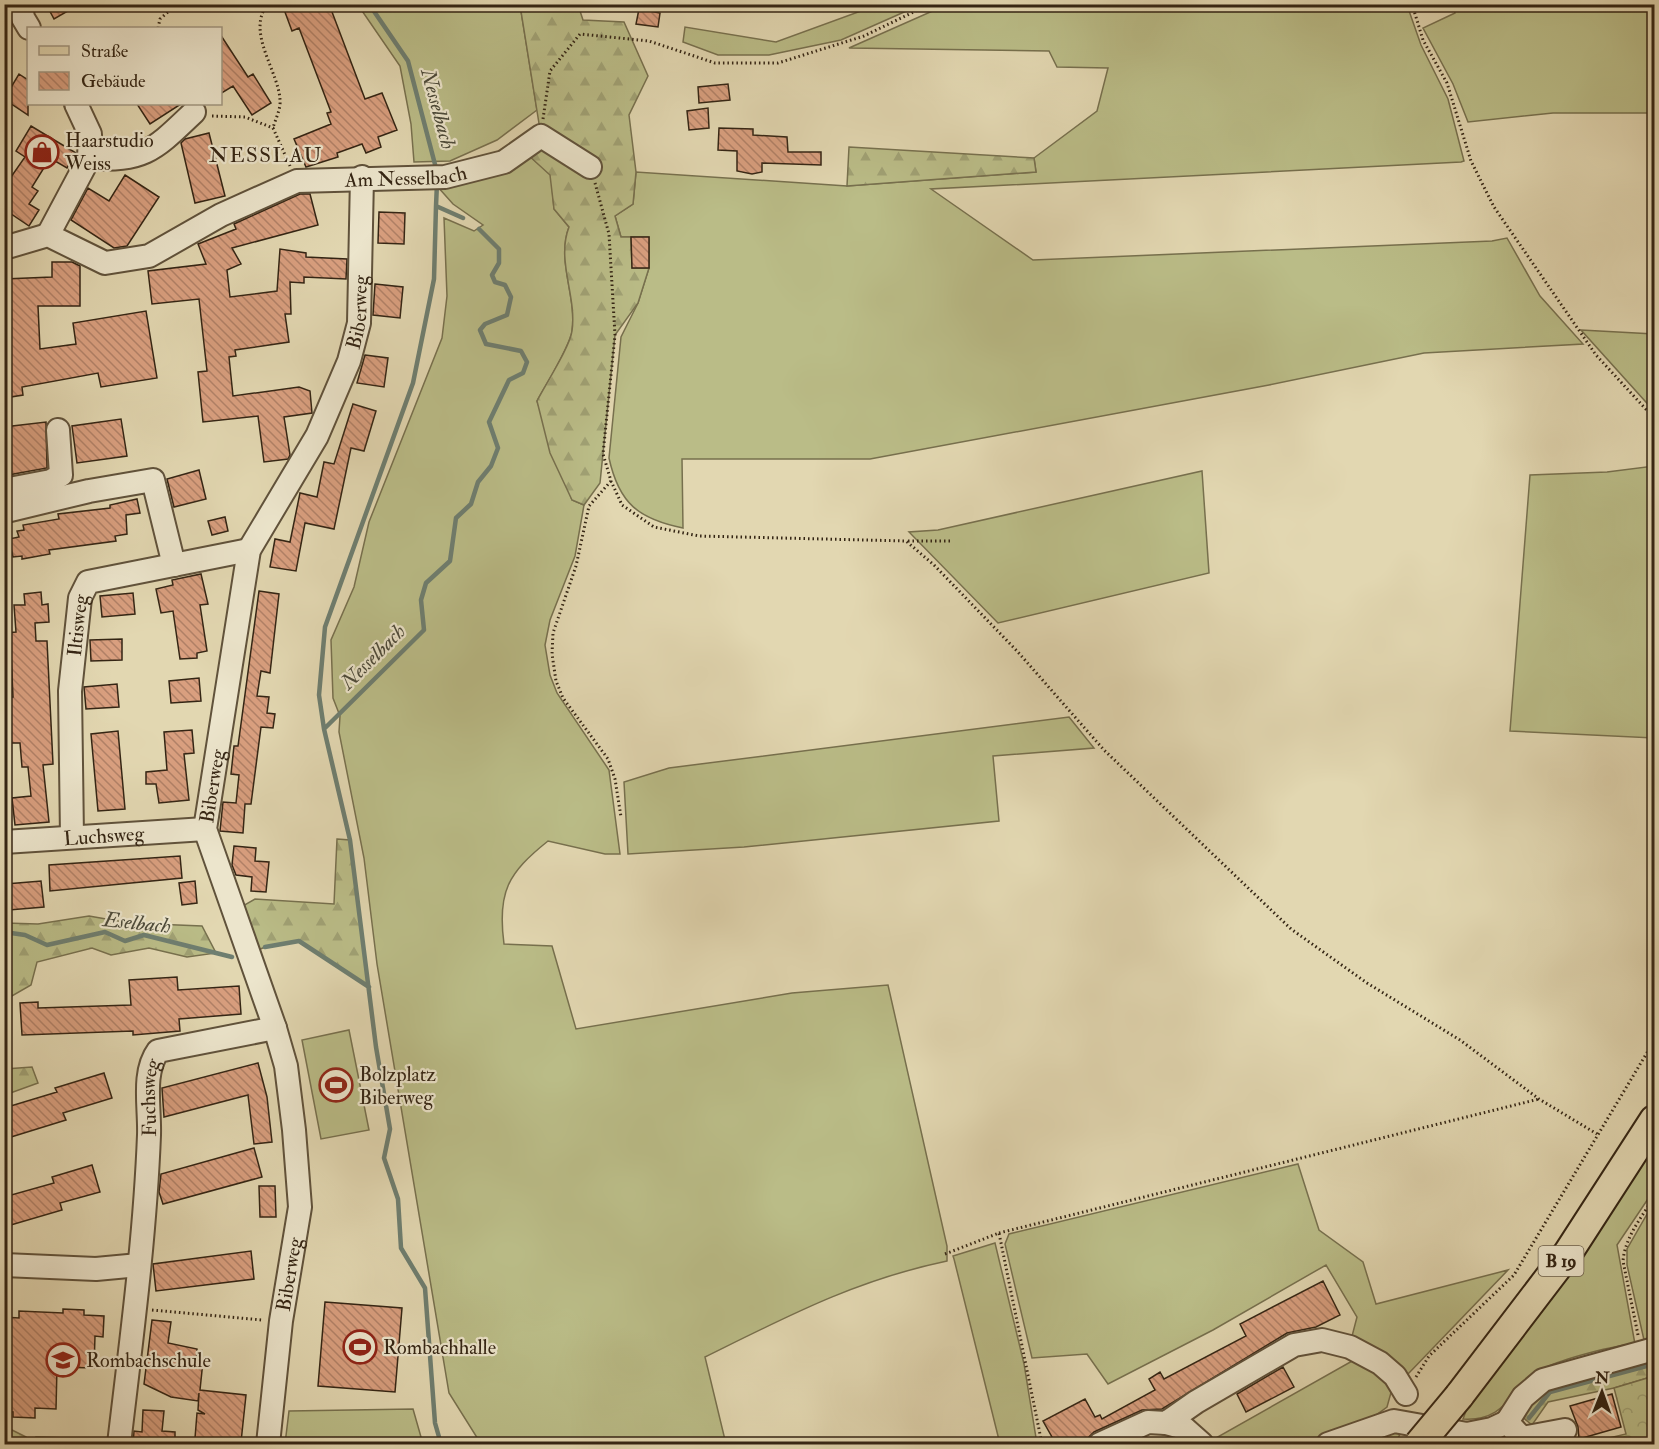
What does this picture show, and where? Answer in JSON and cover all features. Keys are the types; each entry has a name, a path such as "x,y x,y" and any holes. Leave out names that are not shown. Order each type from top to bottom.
{"main road":[{"name":"B 19","path":"1419,1444 1459,1396 1568,1253 1654,1120"}],"street":[{"path":"21,4 23,18 29,27"},
{"path":"4,248 48,235 89,158 90,134 76,105"},
{"path":"89,158 120,160 146,153 194,112"},
{"path":"541,136 590,167"},
{"name":"Am Nesselbach","path":"48,235 105,263 149,256 221,215 297,181 362,177 438,178 504,162 541,136"},
{"name":"Biberweg","path":"268,1444 281,1321 300,1207 286,1066 275,1028 205,829 249,550 317,436 349,362 359,323 362,177"},
{"path":"5,501 61,475 58,430"},
{"path":"5,501 89,491 153,480 174,565"},
{"name":"Iltisweg","path":"72,837 70,691 80,598 88,582 249,550"},
{"name":"Luchsweg","path":"4,842 205,829"},
{"name":"Fuchsweg","path":"119,1444 139,1265 149,1135 149,1063 158,1050 275,1028"},
{"path":"4,1265 96,1269 139,1265"},
{"path":"1166,1423 1196,1402 1294,1345 1322,1340 1350,1347 1380,1363 1395,1376 1406,1394"},
{"path":"1328,1444 1394,1421 1467,1434 1492,1429 1507,1422 1523,1397 1543,1380 1648,1350"},
{"path":"1100,1444 1148,1422 1166,1423 1184,1428 1202,1444"},
{"path":"1507,1422 1522,1438 1565,1430"}],"path":[{"path":"158,27 160,19 177,4"},
{"path":"268,4 263,9 260,35 280,101 273,128 297,181"},
{"path":"541,136 550,71 580,34 650,41 716,63 778,63 864,36 930,4"},
{"path":"1412,4 1423,40 1448,83 1471,162 1494,207 1596,355 1654,418"},
{"path":"194,112 202,116 245,117 273,128"},
{"path":"590,167 609,234 615,335 603,454 611,481 622,505 654,527 699,536 950,541"},
{"path":"611,481 589,506 576,566 553,633 552,654 556,681 563,698 608,759 615,779 621,817"},
{"path":"906,541 934,565 1017,651 1104,750 1291,929 1367,983 1460,1040 1539,1099 1597,1134"},
{"path":"1406,1394 1429,1356 1514,1275 1654,1041"},
{"path":"945,1254 999,1233 1539,1099"},
{"path":"1648,1350 1623,1261 1629,1236 1654,1197"},
{"path":"999,1233 1042,1444"},
{"path":"134,1309 281,1321"}],"green space":[{"path":"880,4 920,5 841,40 769,55 718,55 683,42 685,27 776,42"},
{"path":"358,5 520,5 537,110 497,140 450,161 414,162 411,124 400,66"},
{"path":"520,5 578,5 583,20 624,22 648,76 629,115 636,172 633,204 615,216 621,237 631,237 632,268 649,268 638,303 615,335 600,483 584,505 572,500 550,453 537,401 570,338 573,318 565,253 569,227 554,209 550,175 527,154 541,136"},
{"path":"946,5 1407,5 1421,45 1448,99 1464,161 931,189 1033,260 1492,241 1507,238 1540,296 1583,344 1424,353 1269,385 870,459 682,459 683,528 654,520 643,514 625,498 613,474 609,458 621,337 638,303 649,268 649,237 621,237 615,216 633,204 636,172 847,186 1036,172 1034,158 1097,111 1108,68 1057,67 1049,51 849,48"},
{"path":"1453,5 1654,5 1654,113 1553,113 1468,122 1453,84 1423,28 1455,13"},
{"path":"849,147 1034,158 1036,172 847,186"},
{"path":"527,154 551,175 554,209 569,227 565,253 572,305 572,331 562,356 537,401 572,500 584,505 575,556 550,620 545,645 550,675 557,693 609,770 620,854 605,854 548,841 523,863 508,885 502,910 504,944 552,946 576,1029 792,993 888,985 947,1246 947,1261 882,1278 852,1289 705,1357 726,1444 481,1444 449,1393 377,964 364,858 339,732 340,716 333,698 331,640 354,587 369,522 442,338 447,296 444,218 474,231 483,225 453,204 437,186"},
{"path":"1581,330 1654,334 1654,411"},
{"path":"1654,466 1654,738 1510,731 1530,475 1607,472"},
{"path":"1202,471 1209,573 998,623 909,532 938,530"},
{"path":"1069,717 1094,748 993,756 999,821 744,847 628,854 624,782 669,768"},
{"path":"337,839 350,840 369,987 299,941 265,947 249,954 234,911 255,899 334,904"},
{"path":"89,916 129,923 202,926 216,953 187,957 149,948 111,955 92,948 37,962 31,985 5,1000 5,923 38,924"},
{"name":"Bolzplatz Biberweg","path":"349,1030 369,1130 321,1139 302,1040"},
{"path":"32,1067 38,1083 5,1095 5,1069"},
{"path":"1654,1140 1654,1190 1617,1245 1635,1344 1602,1350 1553,1364 1534,1375 1500,1409 1490,1415 1463,1419 1466,1411 1599,1232"},
{"path":"1298,1164 1319,1230 1363,1262 1376,1304 1508,1270 1408,1374 1384,1355 1351,1340 1357,1317 1326,1265 1213,1330 1108,1384 1087,1354 1032,1358 1005,1244 1009,1234"},
{"path":"1654,1202 1654,1343 1651,1344 1644,1340 1627,1265 1627,1249"},
{"path":"995,1243 1024,1364 1037,1444 1000,1444 953,1256"},
{"path":"1361,1356 1392,1389 1387,1407 1376,1415 1305,1444 1207,1443"},
{"path":"1654,1357 1654,1376 1614,1388 1548,1402 1532,1425 1521,1416 1547,1385"},
{"path":"1654,1376 1654,1444 1584,1444 1626,1434 1614,1388"},
{"path":"413,1409 423,1444 285,1444 289,1411"},
{"path":"4,1426 26,1437 25,1444 5,1444"},
{"path":"1379,1432 1401,1433 1394,1444 1346,1444"},
{"path":"36,1437 68,1438 68,1444 36,1444"}],"building":[{"path":"46,4 80,4 54,19"},
{"path":"282,4 329,4 365,99 382,93 397,130 378,137 381,147 366,153 362,144 337,153 338,157 306,167 294,139 331,124 327,113 331,112 299,28 292,31"},
{"path":"639,9 660,13 658,27 636,24"},
{"path":"222,37 248,77 253,74 271,103 252,115 233,86 222,93"},
{"path":"19,74 27,79 28,115 4,99"},
{"path":"728,84 730,100 699,103 698,87"},
{"path":"138,105 179,105 150,124"},
{"path":"708,108 709,128 689,130 687,111"},
{"path":"31,126 76,153 67,168 50,158 32,187 38,191 29,204 39,210 29,226 4,209 4,187 25,157 16,151"},
{"path":"719,128 753,129 753,135 787,137 788,152 821,152 821,165 762,163 762,172 752,174 737,171 737,151 718,150"},
{"path":"209,133 225,196 195,203 181,143 185,139"},
{"path":"125,175 159,197 127,246 114,248 71,220 88,188 109,201"},
{"path":"300,194 310,194 318,225 232,248 241,264 227,270 230,297 277,291 280,249 306,253 306,257 347,259 346,279 304,277 304,283 290,282 291,314 285,314 289,342 235,350 236,356 229,357 233,396 299,387 310,391 312,413 284,417 290,455 288,459 264,462 258,416 203,422 198,372 207,371 199,299 152,304 148,271 206,264 198,244 236,229 234,224"},
{"path":"379,212 405,213 404,244 378,243"},
{"path":"631,237 649,237 649,268 632,268"},
{"path":"52,262 72,262 80,266 80,306 38,306 40,349 76,344 73,323 146,311 157,378 101,387 98,373 22,387 23,395 4,398 4,279 52,277"},
{"path":"375,284 403,287 400,318 373,315"},
{"path":"365,355 388,358 384,387 357,383"},
{"path":"353,404 376,411 364,451 351,448 334,529 305,523 296,571 270,567 275,539 290,542 300,493 317,497 324,462 334,464"},
{"path":"121,419 127,456 77,463 72,426"},
{"path":"46,422 47,468 8,475 4,427"},
{"path":"199,470 206,499 174,507 167,479"},
{"path":"137,499 140,513 126,515 127,534 115,536 116,541 49,550 50,554 22,559 22,556 13,557 9,539 19,537 17,531 24,530 23,525 59,519 58,514 110,508 110,505"},
{"path":"225,517 228,531 212,535 208,521"},
{"path":"201,574 208,604 200,605 207,651 197,653 197,658 180,659 173,611 161,613 156,589 173,585 172,580"},
{"path":"259,591 279,594 270,673 261,671 257,696 269,697 267,713 275,714 273,728 261,727 251,804 245,804 243,833 220,831 223,802 236,803 239,775 231,774 234,746 238,746"},
{"path":"41,592 42,605 48,604 49,622 35,623 36,641 47,641 53,764 43,765 49,822 15,825 12,798 31,796 28,767 22,767 20,743 5,743 6,697 13,697 11,653 6,654 5,633 16,632 14,605 25,605 24,594"},
{"path":"133,593 135,614 102,617 100,596"},
{"path":"122,639 122,660 91,661 90,640"},
{"path":"199,678 201,701 171,703 169,681"},
{"path":"117,684 119,707 86,709 84,687"},
{"path":"192,730 194,753 184,754 189,800 159,803 156,784 146,784 146,772 167,770 164,732"},
{"path":"118,731 125,809 98,811 91,734"},
{"path":"234,846 256,848 255,861 269,862 266,892 251,891 252,877 236,875 232,865"},
{"path":"180,856 182,878 50,891 49,865"},
{"path":"41,881 44,907 9,910 6,884"},
{"path":"195,881 197,903 182,905 179,883"},
{"path":"177,977 178,990 239,986 241,1014 179,1019 180,1031 133,1035 133,1031 22,1035 20,1003 38,1002 38,1008 131,1005 129,980"},
{"path":"258,1063 267,1097 272,1142 254,1144 248,1095 164,1117 162,1088"},
{"path":"104,1073 112,1098 63,1113 66,1120 11,1137 4,1108 57,1092 55,1088"},
{"path":"254,1148 262,1177 163,1204 159,1192 161,1174"},
{"path":"92,1165 100,1192 60,1203 62,1210 4,1227 4,1197 54,1183 52,1177"},
{"path":"259,1186 275,1186 276,1217 260,1217"},
{"path":"251,1251 254,1279 156,1291 153,1264"},
{"path":"1323,1281 1340,1315 1316,1327 1287,1333 1162,1409 1142,1410 1094,1432 1087,1444 1056,1444 1043,1421 1085,1399 1095,1417 1100,1415 1102,1419 1155,1390 1149,1379 1160,1372 1164,1379 1246,1336 1240,1324"},
{"name":"Rombachhalle","path":"325,1302 402,1308 395,1392 318,1386"},
{"path":"63,1309 84,1310 84,1315 104,1316 103,1337 95,1336 94,1368 57,1367 56,1409 35,1408 35,1418 13,1417 13,1412 4,1411 4,1317 19,1318 19,1311 63,1313"},
{"path":"152,1320 171,1322 168,1343 197,1349 196,1361 203,1361 200,1390 246,1395 241,1442 195,1438 197,1413 205,1414 198,1410 199,1393 198,1401 171,1397 144,1384"},
{"path":"1283,1367 1294,1387 1246,1412 1237,1394"},
{"path":"1612,1394 1621,1427 1579,1439 1578,1427 1570,1406"},
{"path":"143,1410 164,1411 162,1431 175,1432 175,1444 133,1444 134,1431 142,1432"}],"waterway":[{"name":"Nesselbach","path":"369,4 408,61 437,172"},
{"name":"Nesselbach","path":"437,183 436,206 463,218"},
{"path":"324,729 319,695 325,627 413,383 434,279 436,206"},
{"name":"Nesselbach","path":"441,1444 435,1423 425,1288 401,1248 398,1199 384,1158 390,1129 376,1047 350,840 324,729 424,630 421,600 426,583 450,561 456,518 471,504 478,482 491,466 498,448 489,422 509,380 523,373 527,362 521,351 486,344 480,330 485,324 507,315 511,297 505,285 495,282 492,275 499,263 499,249 479,229"},
{"name":"Eselbach","path":"4,932 25,935 47,945 105,932 125,941 144,935 232,957"},
{"name":"Eselbach","path":"265,947 299,941 369,987"},
{"path":"1529,1418 1550,1392 1654,1364"},
{"path":"1361,1444 1371,1440 1404,1444"},
{"path":"1503,1444 1507,1443"}],"place":[{"name":"Haarstudio Weiss","path":"42,152"},
{"name":"Bolzplatz Biberweg","path":"336,1085"},
{"name":"Rombachhalle","path":"360,1347"},
{"name":"Rombachschule","path":"63,1360"}],"district":[{"name":"NESSLAU","path":"266,155"}]}
